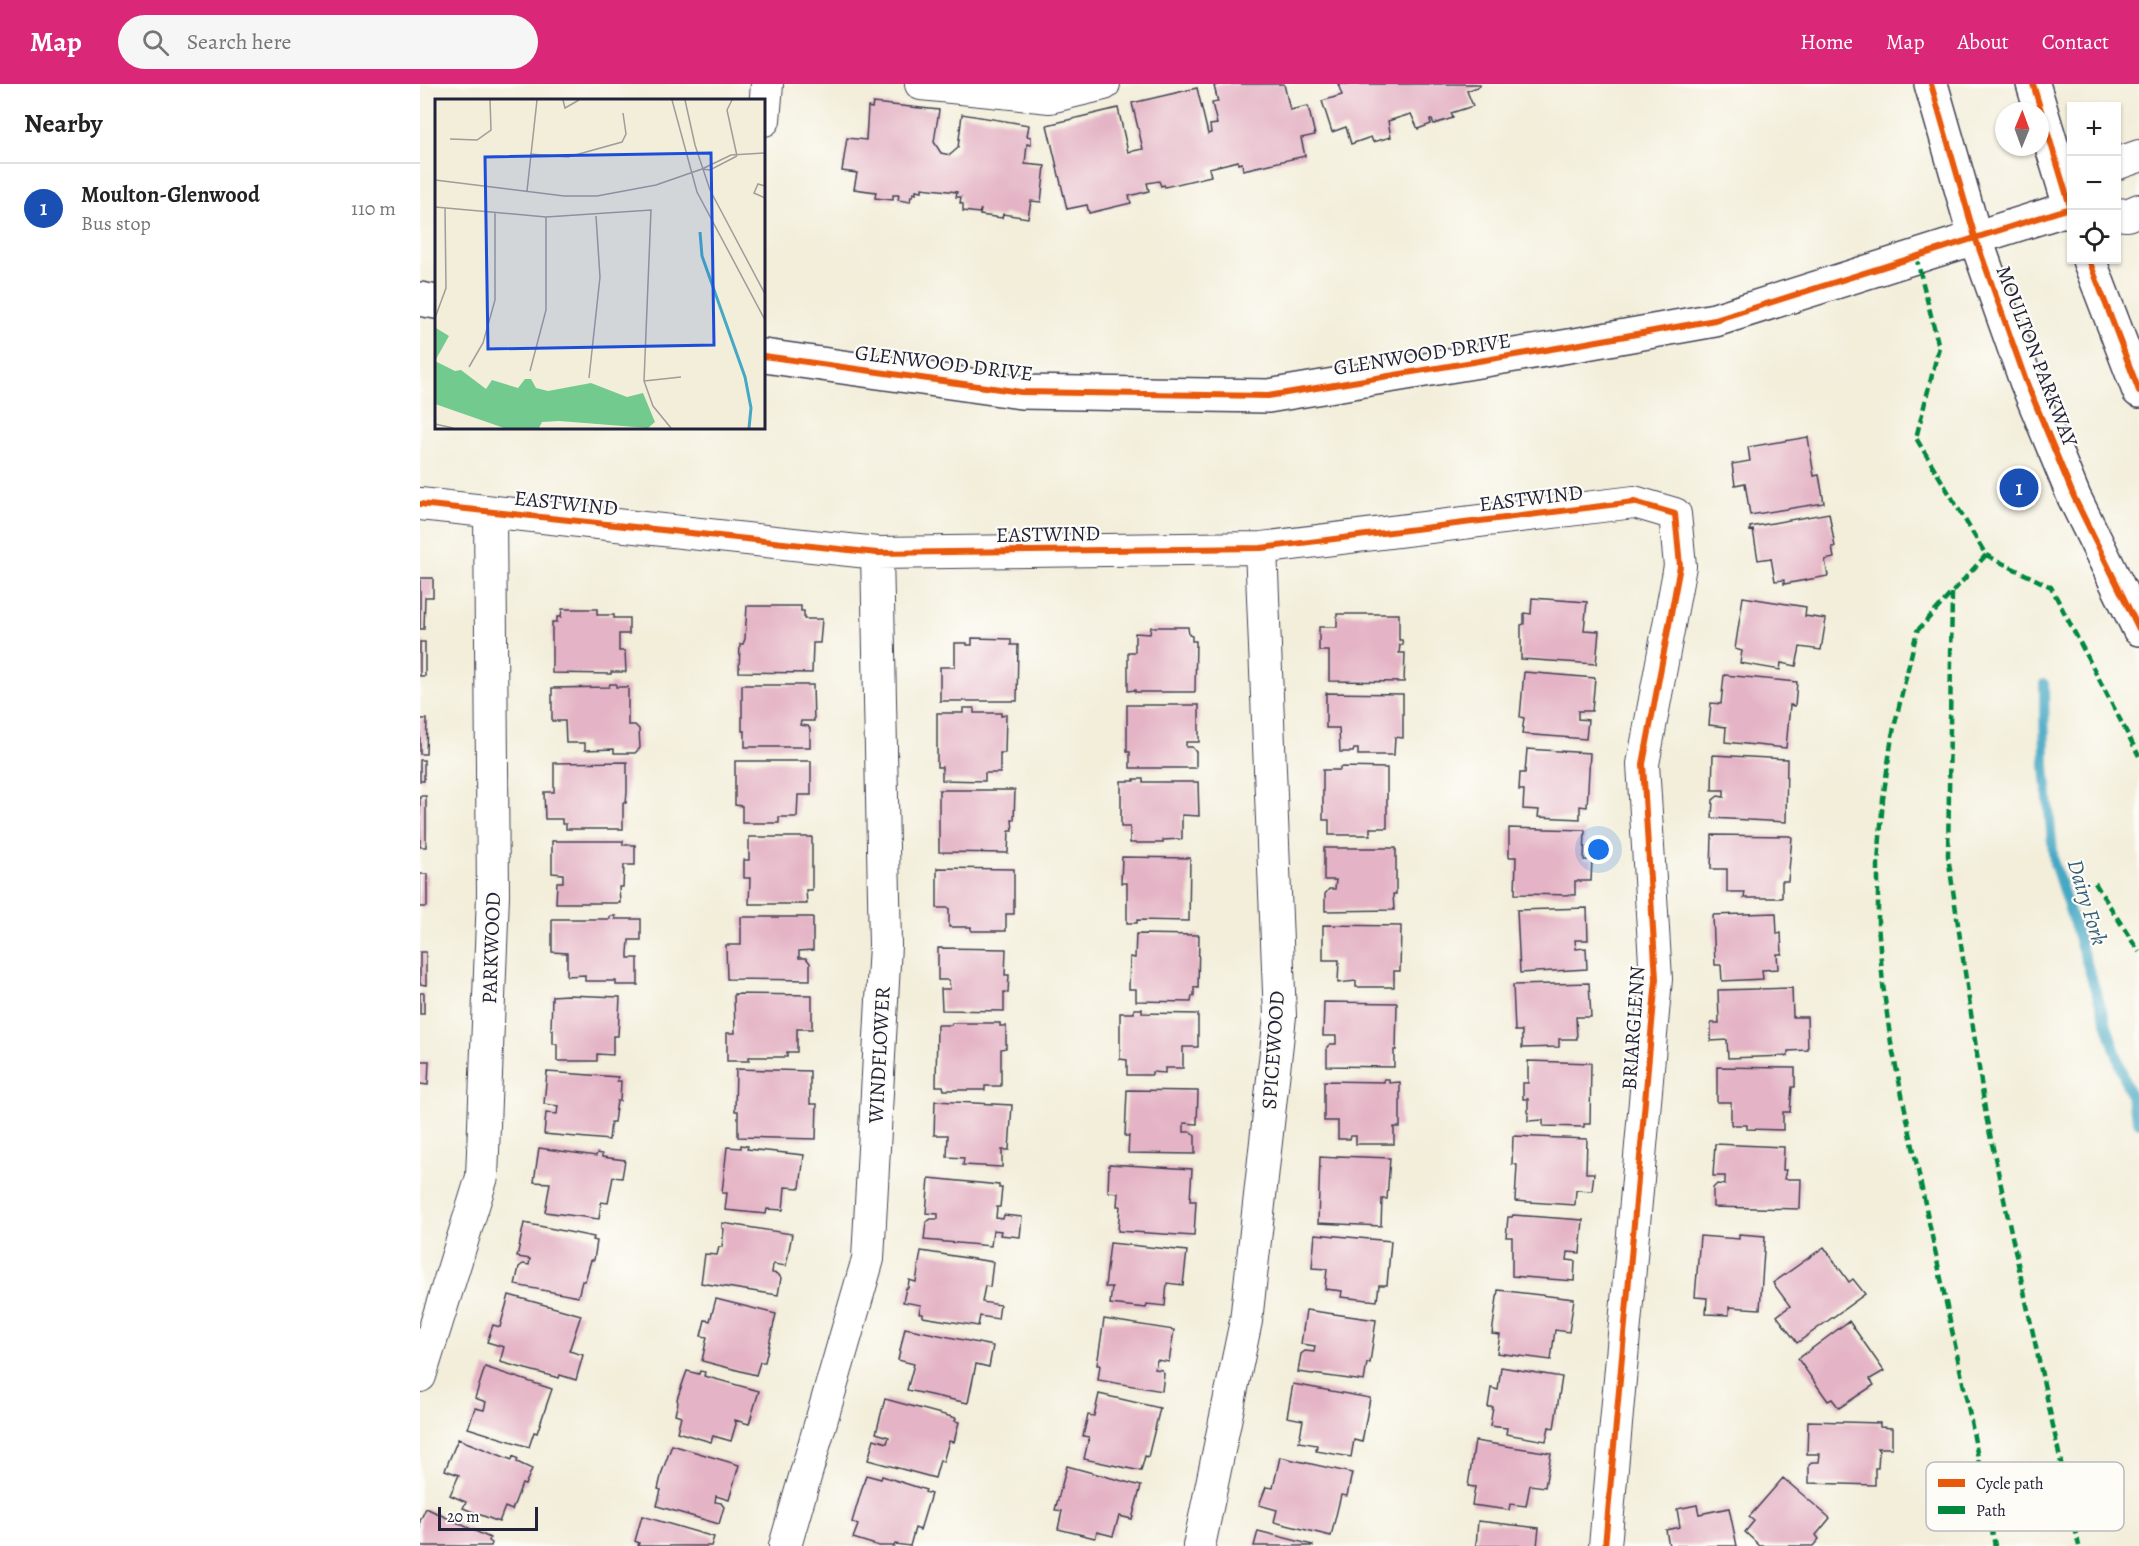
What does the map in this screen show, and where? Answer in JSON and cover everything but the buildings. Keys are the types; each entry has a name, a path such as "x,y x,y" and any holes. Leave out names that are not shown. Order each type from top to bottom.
{"main road":[{"name":"MOULTON PARKWAY","path":"1931,84 1975,237 2026,381 2074,497 2139,628"},
{"path":"2032,84 2067,196"},
{"name":"GLENWOOD DRIVE","path":"765,356 1021,392 1268,396 1715,320 2068,210"},
{"path":"2091,264 2139,391"},
{"path":"420,299 435,302"}],"street":[{"path":"765,108 767,84"},
{"path":"921,84 1050,97 1104,84"},
{"path":"2121,162 2139,156"},
{"path":"2121,214 2127,215 2139,210"},
{"name":"EASTWIND","path":"420,504 877,553 1261,548 1634,502 1675,514"},
{"name":"PARKWOOD","path":"420,1376 482,1177 493,895 490,512"},
{"name":"BRIARGLENN","path":"1605,1546 1656,979 1643,764 1680,566 1675,514"},
{"name":"SPICEWOOD","path":"1199,1546 1246,1321 1280,1016 1261,548"},
{"name":"WINDFLOWER","path":"785,1546 868,1259 885,945 877,553"}],"waterway":[{"name":"Dairy Fork","path":"2044,684 2045,766 2054,863 2139,1123"}],"marked path":[{"path":"1916,256 1939,347 1916,438 1986,555 2051,587 2139,756"},
{"path":"1979,1462 1891,1043 1878,924 1878,863 1883,799 1892,736 1917,631 1986,555"},
{"path":"1952,593 1948,856 1986,1116 2061,1462"},
{"path":"2095,883 2139,952"},
{"path":"1992,1531 1995,1546"},
{"path":"2076,1531 2079,1546"}],"cycle path":[{"path":"1931,84 1975,237 2026,381 2074,497 2139,629"},
{"path":"2033,84 2071,210"},
{"path":"765,356 1021,392 1268,396 1715,320 2067,209"},
{"path":"2091,264 2139,391"},
{"path":"420,504 877,553 1261,548 1634,502 1675,514 1680,566 1643,764 1656,979 1605,1546"}],"place":[{"name":"Moulton-Glenwood","path":"2019,488"}]}
